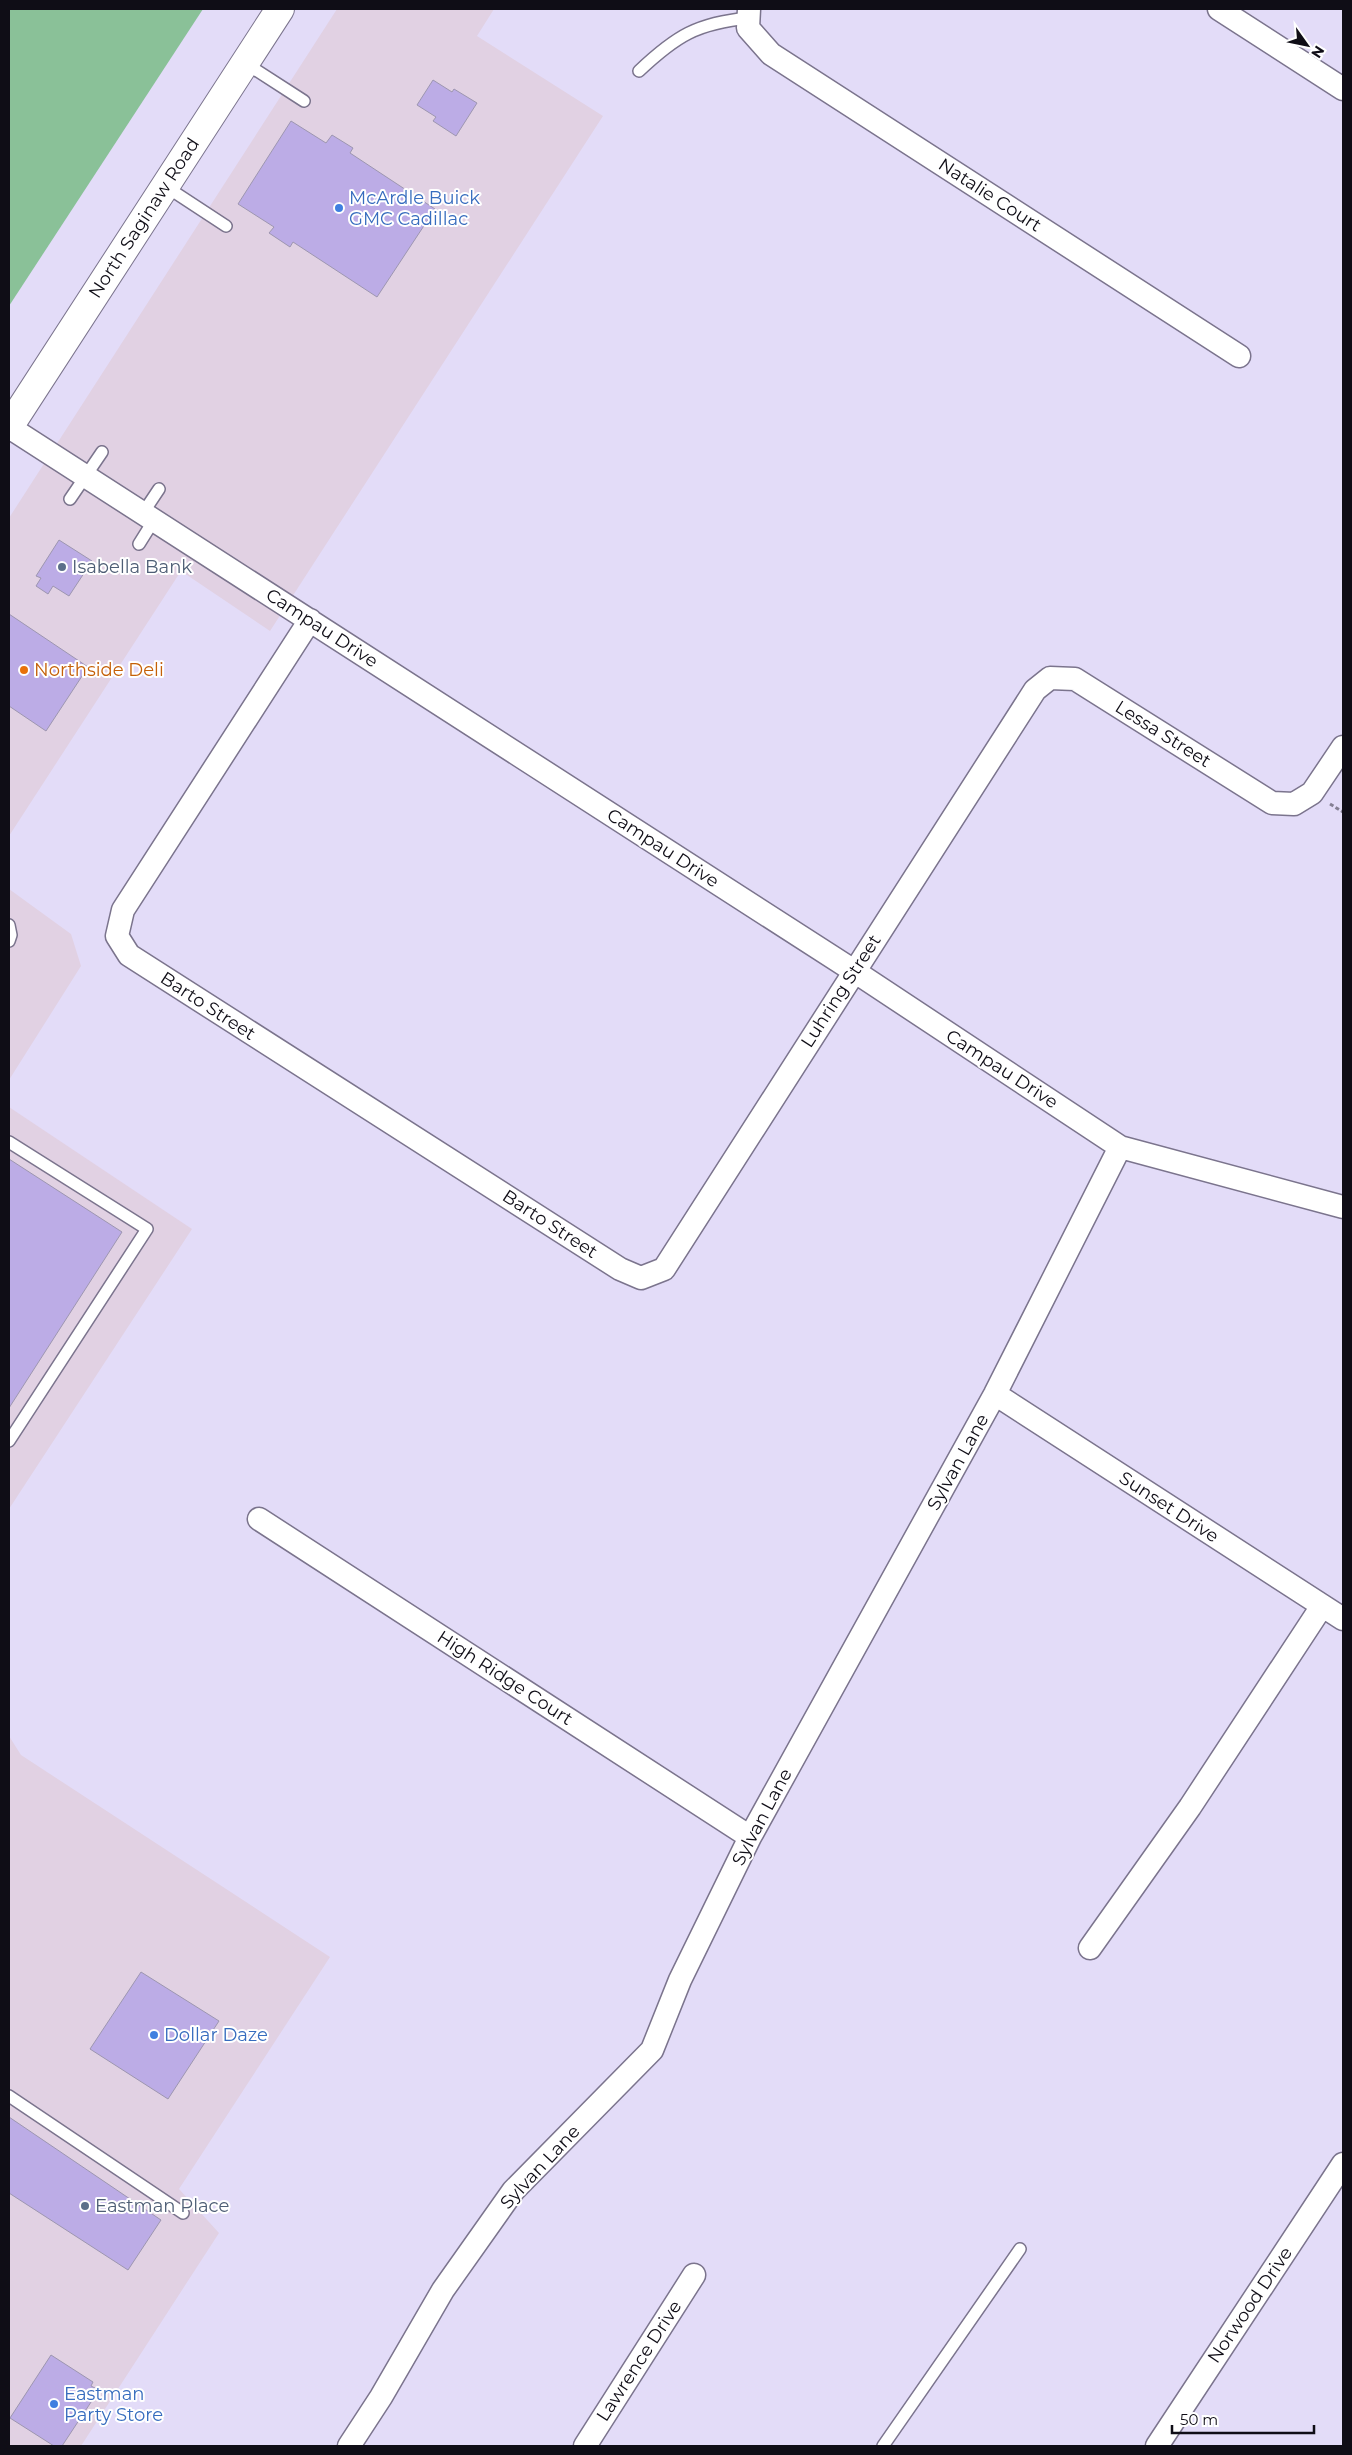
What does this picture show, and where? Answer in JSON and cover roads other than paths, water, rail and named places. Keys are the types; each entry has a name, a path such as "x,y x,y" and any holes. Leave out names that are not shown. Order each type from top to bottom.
{"main road":[{"name":"North Saginaw Road","path":"9,427 280,9"}],"street":[{"path":"1219,9 1343,89"},
{"name":"Natalie Court","path":"749,18 770,54 1239,356"},
{"name":"Campau Drive","path":"9,427 854,971 1120,1147 1343,1207"},
{"name":"Barto Street","path":"310,620 124,910 117,936 129,955 620,1269"},
{"name":"Luhring Street","path":"620,1269 641,1278 664,1268 1035,690 1050,678"},
{"name":"Lessa Street","path":"1050,678 1075,678 1272,803 1294,804 1312,793 1343,747"},
{"name":"Sylvan Lane","path":"349,2446 382,2397 443,2290 513,2191 652,2050 680,1980 750,1837 995,1394 1120,1147"},
{"name":"Sunset Drive","path":"995,1394 1343,1619"},
{"name":"High Ridge Court","path":"259,1519 750,1837"},
{"path":"1090,1948 1190,1807 1322,1606"},
{"name":"Norwood Drive","path":"1157,2446 1343,2164"},
{"name":"Lawrence Drive","path":"585,2446 694,2275"}],"lane":[{"path":"639,71 676,38 711,24 749,18"},
{"path":"245,62 304,101"},
{"path":"165,186 226,226"},
{"path":"70,499 102,452"},
{"path":"139,544 159,489"},
{"path":"9,925 11,935 9,941"},
{"path":"9,1142 147,1229 9,1442"},
{"path":"9,2096 183,2214"},
{"path":"884,2446 1020,2249"}],"place":[{"name":"McArdle Buick GMC Cadillac","path":"339,208"},
{"name":"Isabella Bank","path":"62,567"},
{"name":"Northside Deli","path":"24,670"},
{"name":"Dollar Daze","path":"154,2035"},
{"name":"Eastman Place","path":"85,2206"},
{"name":"Eastman Party Store","path":"54,2404"}]}
